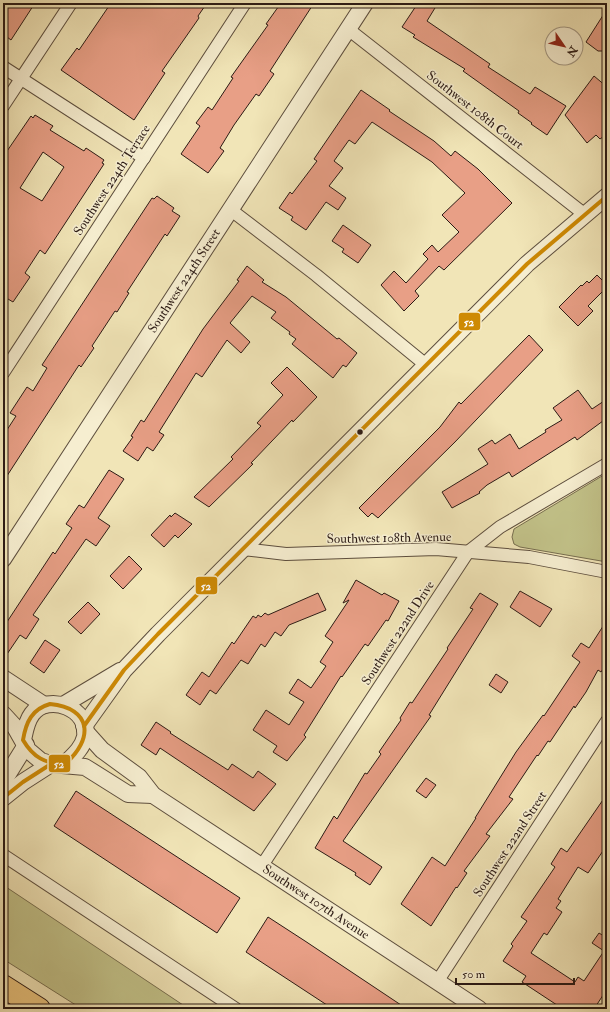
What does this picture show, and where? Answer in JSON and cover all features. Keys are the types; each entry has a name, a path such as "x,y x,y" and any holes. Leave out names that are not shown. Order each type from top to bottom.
{"highway":[{"path":"3,986 39,1009"}],"street":[{"path":"3,106 71,3"},
{"name":"Southwest 224th Terrace","path":"3,373 245,3"},
{"name":"Southwest 224th Street","path":"3,559 366,3"},
{"name":"Southwest 108th Court","path":"348,29 584,214"},
{"path":"3,68 144,158"},
{"path":"3,798 23,782 58,764 80,748 85,729 124,670 527,264 607,196"},
{"path":"231,210 322,280 426,365"},
{"name":"Southwest 222nd Drive","path":"261,867 468,552 500,528 607,464"},
{"name":"Southwest 108th Avenue","path":"243,549 286,554 436,549 529,557 607,572"},
{"path":"3,782 24,743 30,717 33,712 44,705 63,705 124,670"},
{"path":"3,678 44,705"},
{"path":"63,705 75,712 81,718 85,729 102,750 139,777 153,795"},
{"path":"3,714 37,758 58,764 80,765 90,769 128,794 153,795"},
{"name":"Southwest 222nd Street","path":"437,982 607,722"},
{"name":"Southwest 107th Avenue","path":"153,795 479,1009"},
{"path":"3,855 236,1009"}],"green space":[{"path":"607,473 607,562 520,547 514,544 512,537 514,529"},
{"path":"3,885 189,1009 82,1009 3,959"}],"building":[{"path":"3,3 35,3 11,40 3,34"},
{"path":"111,3 207,3 198,16 199,18 162,71 165,73 134,120 61,70 77,48 79,50"},
{"path":"281,3 314,3 270,71 274,74 259,96 256,94 234,125 220,148 224,151 208,173 181,154 200,126 196,123 208,107 212,110 233,78 231,77 268,25 266,24"},
{"path":"418,3 438,3 427,21 490,64 488,67 530,94 535,87 566,106 547,135 518,113 519,111 463,71 465,69 413,37 415,35 402,27"},
{"path":"607,9 607,44 603,51 598,51 586,42"},
{"path":"594,76 607,87 607,134 600,139 596,135 587,143 565,115"},
{"path":"361,90 434,141 451,156 455,151 478,169 512,203 444,270 439,266 415,291 419,296 404,311 381,285 394,271 406,283 428,259 423,254 432,245 438,252 459,232 442,215 465,193 432,162 372,122 355,144 349,140 334,161 343,168 329,186 346,198 338,210 326,202 306,230 291,220 293,217 279,208 290,192 292,194 317,161 314,159"},
{"path":"35,115 53,126 50,130 84,151 86,148 104,160 102,163 104,164 45,254 40,250 25,273 30,277 13,302 3,296 3,157 31,116 33,118","holes":["43,152 64,167 42,201 20,188"]},
{"path":"157,196 174,208 172,211 180,216 167,236 165,234 127,292 129,293 117,312 115,311 92,346 94,348 81,367 79,365 3,482 3,436 16,416 10,413 27,387 33,391 47,368 42,365 152,198 154,199"},
{"path":"343,225 371,245 358,263 342,252 344,249 332,241"},
{"path":"247,266 264,280 262,282 286,297 337,339 339,338 357,353 346,367 343,365 333,378 292,344 296,339 289,334 290,332 271,318 276,312 252,296 230,323 250,342 241,353 227,340 202,377 196,373 159,432 164,435 153,451 147,447 138,461 123,451 133,437 131,436 141,420 144,422 203,329 239,281 237,280"},
{"path":"597,275 607,285 607,287 588,306 593,311 578,326 559,307 581,285 582,286 587,281 589,283"},
{"path":"529,335 543,350 455,442 378,518 372,513 368,517 359,508 440,427 459,402 461,404"},
{"path":"287,367 317,397 293,422 292,420 251,463 253,464 209,507 194,497 233,459 231,457 261,426 257,423 283,395 271,383"},
{"path":"578,390 592,409 607,399 607,418 577,440 575,437 512,477 509,472 487,485 479,492 480,493 452,508 442,492 488,464 478,449 492,440 495,444 510,434 519,449 546,432 545,430 562,420 553,408"},
{"path":"109,470 124,479 98,518 110,526 96,546 86,539 33,615 39,619 26,639 20,635 3,660 3,628 53,552 55,554 72,528 66,524 79,505 84,508"},
{"path":"175,513 192,524 178,538 175,535 164,547 151,535 170,515 171,517"},
{"path":"129,556 142,569 123,589 110,576"},
{"path":"356,580 382,595 384,593 399,601 388,621 386,620 368,646 365,644 342,677 341,676 304,735 306,737 287,761 273,752 277,746 253,730 266,710 289,725 304,702 289,693 298,679 311,688 326,666 320,662 333,642 325,636 349,600 343,603"},
{"path":"520,591 552,609 540,627 510,607"},
{"path":"318,593 326,610 289,625 281,636 275,632 265,647 261,644 248,664 241,660 216,694 210,690 200,705 186,695 202,672 209,677 232,642 234,644 253,616 256,618 258,615 261,617 265,613 268,615"},
{"path":"480,593 498,604 429,715 431,716 343,841 382,867 370,885 355,875 356,873 315,848 334,816 337,819 365,773 367,774 381,754 379,752 401,720 400,718 410,702 412,703 448,649 447,648 473,609 470,608"},
{"path":"88,602 100,614 81,634 68,622"},
{"path":"607,620 607,663 601,672 598,670 575,708 574,706 550,742 548,741 538,756 537,755 509,797 513,799 486,834 490,836 464,871 467,873 457,888 456,887 431,926 401,904 432,857 445,866 516,752 543,715 544,716 580,662 572,656 581,643 589,648"},
{"path":"45,640 60,650 44,673 30,663"},
{"path":"496,674 508,682 501,693 489,685"},
{"path":"156,722 171,732 170,733 228,770 232,764 253,778 258,771 276,784 254,811 160,748 156,755 141,745"},
{"path":"426,778 436,785 426,798 416,791"},
{"path":"76,791 240,898 217,933 54,826"},
{"path":"607,794 607,845 588,873 578,867 558,899 561,901 556,908 562,912 547,935 544,933 531,953 575,982 578,977 584,981 604,951 592,943 599,933 607,938 607,989 594,1009 563,1009 522,982 526,976 503,961 513,946 511,944 527,921 521,917 555,867 551,864 561,848 567,852"},
{"path":"268,917 407,1009 333,1009 246,952"}],"transit line":[{"name":"52","path":"84,726 124,670 158,634 527,264 607,196"},
{"name":"52","path":"50,704 64,707 74,712 81,718 84,726 84,735 81,745 65,764 51,763 40,758 31,751 23,740 26,727 31,717 39,709 50,704"},
{"name":"52","path":"3,798 23,782 51,764"}]}
